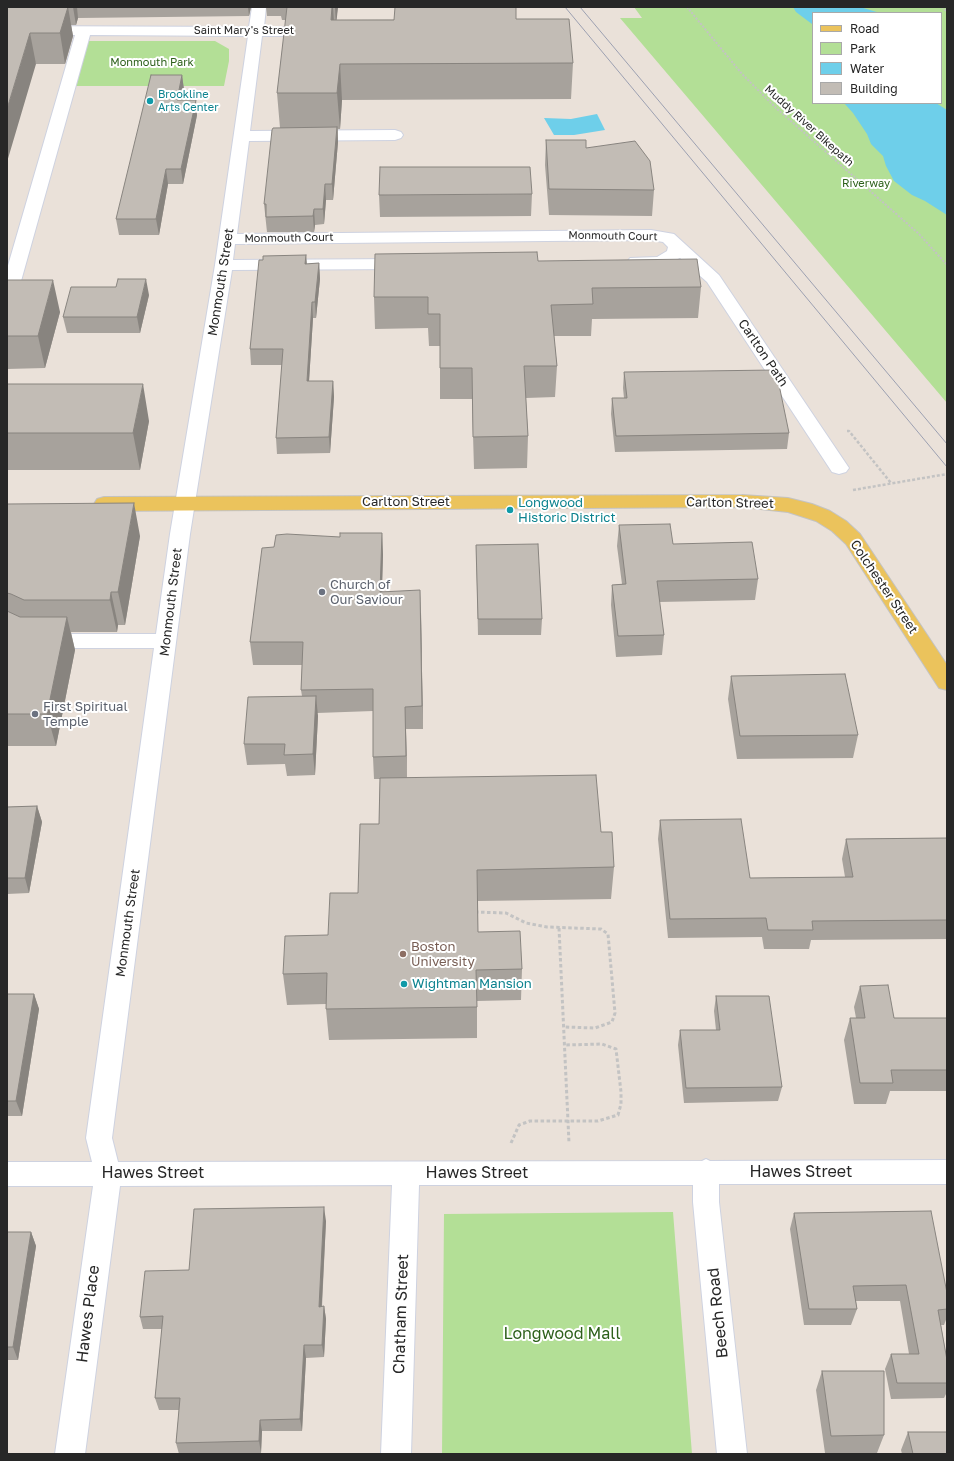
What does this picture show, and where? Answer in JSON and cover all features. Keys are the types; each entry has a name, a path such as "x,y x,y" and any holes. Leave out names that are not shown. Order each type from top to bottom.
{"main road":[{"name":"Carlton Street","path":"84,504 742,501 769,502 805,509"},
{"name":"Colchester Street","path":"805,509 823,516 839,526 853,539 947,682"}],"street":[{"name":"Monmouth Street","path":"108,1173 99,1138 185,503 228,239 259,7"},
{"name":"Saint Mary's Street","path":"7,30 328,32"},
{"path":"7,299 84,30"},
{"path":"242,136 395,135"},
{"name":"Monmouth Court","path":"228,239 460,243 651,235 668,238 677,246 676,254 660,262 620,262"},
{"name":"Carlton Path","path":"677,246 713,279 839,468"},
{"name":"Monmouth Court","path":"224,265 422,263"},
{"path":"7,632 12,632 29,641 166,641"},
{"name":"Hawes Street","path":"7,1174 706,1171 947,1172"},
{"name":"Beech Road","path":"706,1171 706,1202 732,1454"},
{"name":"Hawes Place","path":"70,1454 108,1173"},
{"name":"Chatham Street","path":"396,1454 404,1205 407,1173"}],"path":[{"name":"Muddy River Bikepath","path":"687,7 742,74 776,108 918,234 947,265"},
{"path":"942,7 947,12"},
{"path":"848,491 947,474"},
{"path":"471,912 506,914 526,923 559,928 601,929 608,934 615,1013 612,1022 602,1027 595,1028 564,1027"},
{"path":"559,928 569,1143"},
{"path":"511,1143 519,1125 530,1121 598,1121 618,1115 621,1104 621,1092 616,1049 602,1044 565,1045"}],"green space":[{"name":"Riverway","path":"634,7 947,7 947,403 620,18 642,18"},
{"name":"Monmouth Park","path":"87,41 215,41 229,49 229,61 224,86 75,86"},
{"name":"Longwood Mall","path":"673,1212 692,1454 442,1454 444,1214"}],"water":[{"path":"793,7 860,7 877,12 812,12 812,24 796,12"},
{"path":"845,104 938,104 947,110 947,215 925,201 912,195 894,181 886,166 883,156 871,144 867,134"},
{"path":"597,114 605,130 574,135 554,135 544,118 571,119"}],"building":[{"path":"7,7 68,7 60,33 30,33 7,109"},
{"path":"287,7 332,7 331,20 394,20 395,7 516,7 516,19 569,19 573,63 340,64 337,93 277,93"},
{"path":"151,75 182,75 177,100 196,100 181,169 166,169 156,219 116,219"},
{"path":"337,127 332,184 325,184 323,209 314,209 313,216 266,217 266,204 264,204 273,128"},
{"path":"546,140 586,140 586,148 635,141 650,161 654,190 549,189"},
{"path":"380,167 530,167 532,194 379,195"},
{"path":"537,252 538,261 697,259 701,287 592,288 593,304 551,305 557,366 524,366 528,436 473,437 472,368 440,368 440,314 428,314 428,297 374,297 375,254"},
{"path":"306,255 305,264 319,263 315,302 312,302 307,381 333,381 329,437 276,438 283,349 250,349 259,260 263,260 263,256"},
{"path":"118,279 146,279 137,317 63,317 71,287 116,287"},
{"path":"7,280 53,280 38,336 7,336"},
{"path":"776,370 789,433 616,436 612,398 627,398 624,372"},
{"path":"7,384 143,384 133,433 7,433"},
{"path":"134,503 118,592 111,592 110,600 24,600 7,593 7,504"},
{"path":"670,524 673,544 752,542 758,579 657,581 664,635 618,636 612,585 626,584 619,525"},
{"path":"340,533 382,533 380,592 420,590 422,706 405,707 406,756 373,757 373,689 301,690 303,642 250,642 262,548 274,547 276,535 287,534 340,537"},
{"path":"538,544 542,619 478,619 476,545"},
{"path":"7,611 20,617 67,617 47,714 7,714"},
{"path":"845,674 858,735 740,736 731,676"},
{"path":"316,696 313,754 284,755 285,744 244,744 248,697"},
{"path":"596,775 601,832 612,832 614,867 477,870 478,932 520,931 522,969 476,970 477,1007 326,1009 327,973 283,974 285,936 328,935 330,893 358,893 360,824 379,824 380,778"},
{"path":"37,806 25,878 7,878 7,807"},
{"path":"741,819 750,878 853,877 846,839 947,838 947,920 812,921 813,930 768,930 766,918 670,919 660,820"},
{"path":"888,985 894,1018 947,1018 947,1070 891,1070 893,1083 860,1083 850,1018 865,1018 860,986"},
{"path":"7,994 34,994 16,1101 7,1101"},
{"path":"716,996 769,996 782,1087 686,1088 680,1030 720,1030"},
{"path":"324,1207 319,1307 324,1306 322,1345 304,1345 300,1419 260,1420 259,1441 176,1443 180,1398 155,1398 163,1316 140,1317 145,1271 189,1270 194,1209"},
{"path":"931,1211 947,1293 947,1309 938,1310 947,1360 947,1383 897,1383 891,1354 919,1354 906,1285 853,1286 857,1309 809,1309 794,1213"},
{"path":"7,1232 31,1232 13,1347 7,1347"},
{"path":"822,1371 884,1371 884,1435 831,1436"},
{"path":"908,1432 947,1432 947,1454 913,1454"}],"tram line":[{"path":"565,7 947,467"},
{"path":"580,7 947,444"}],"place":[{"name":"Brookline Arts Center","path":"150,101"},
{"name":"Longwood Historic District","path":"510,510"},
{"name":"Church of Our Saviour","path":"322,592"},
{"name":"First Spiritual Temple","path":"35,714"},
{"name":"Boston University","path":"403,954"},
{"name":"Wightman Mansion","path":"404,984"}]}
